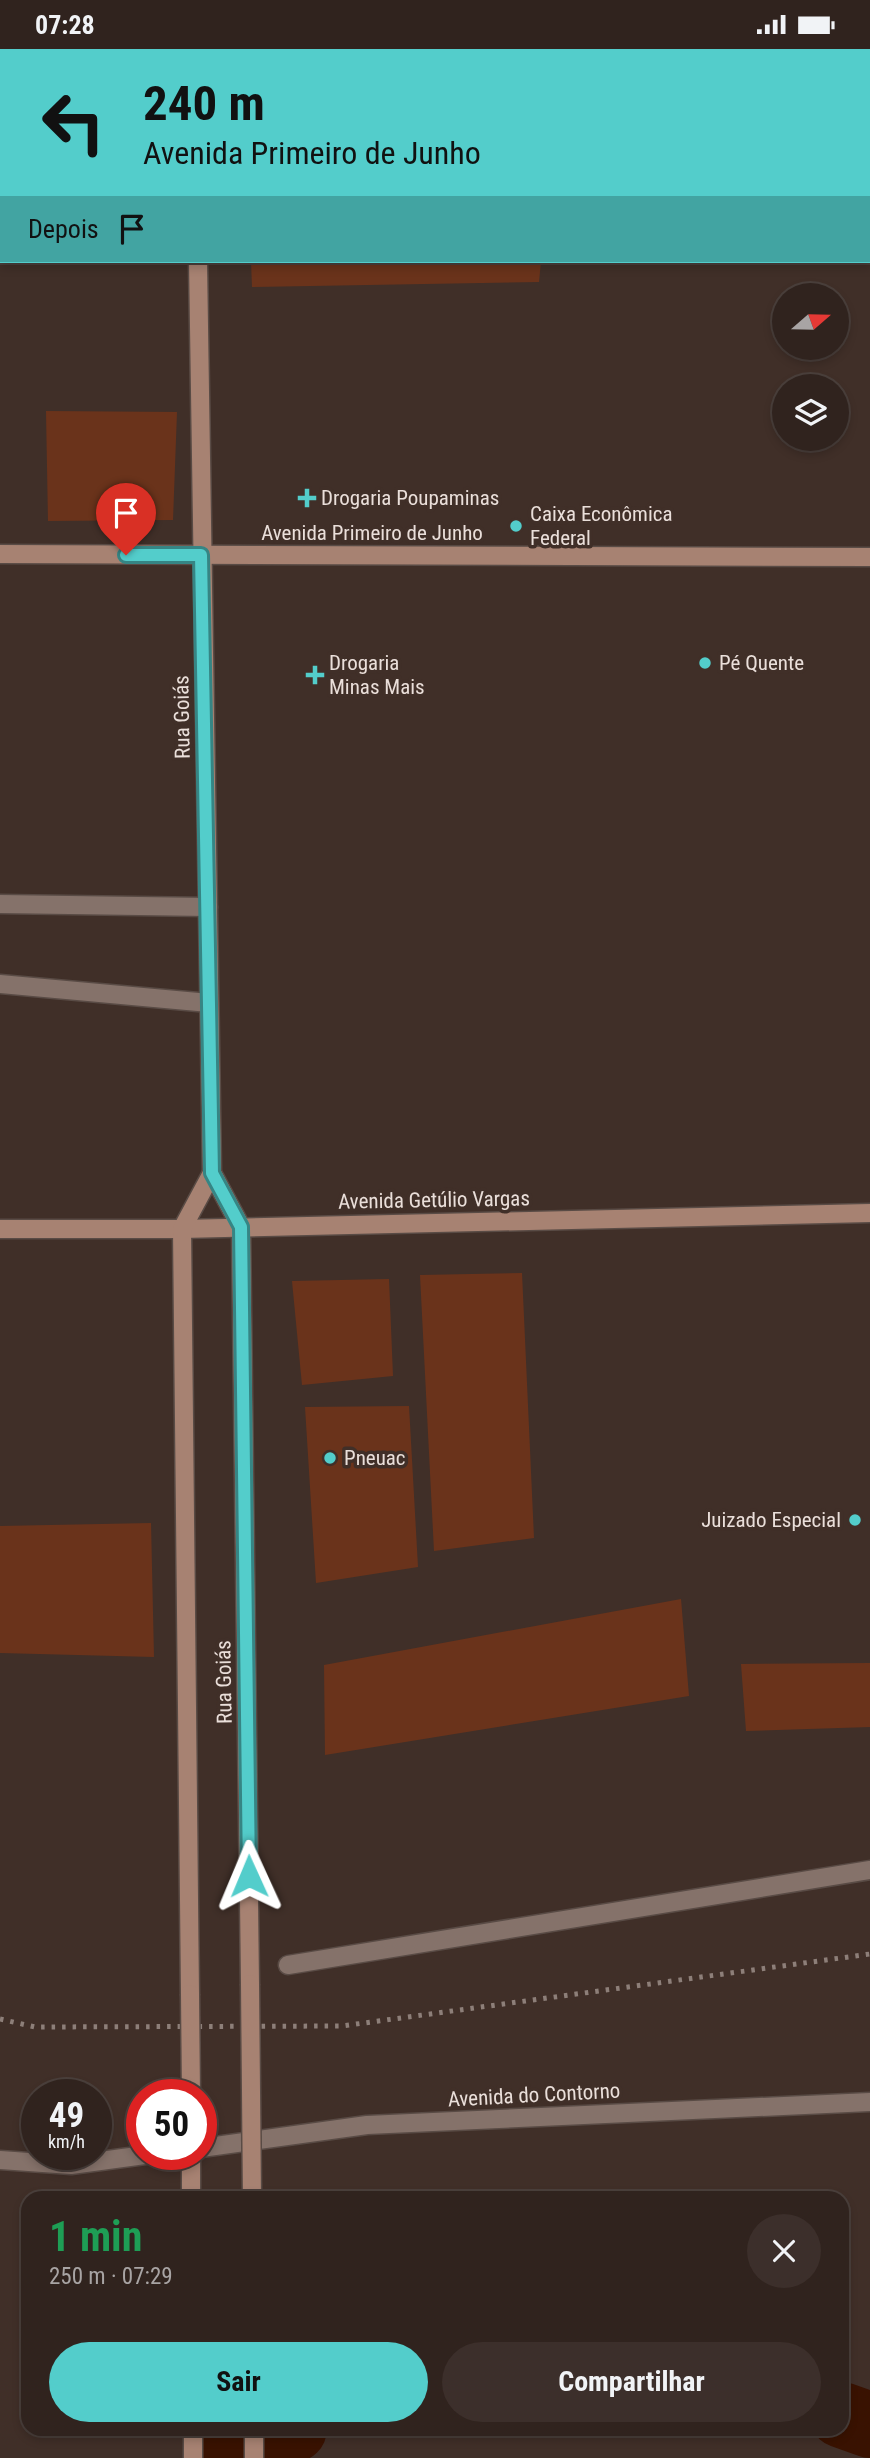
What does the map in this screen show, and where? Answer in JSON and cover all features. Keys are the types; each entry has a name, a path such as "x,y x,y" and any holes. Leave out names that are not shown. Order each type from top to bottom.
{"main road":[{"name":"Rua Goiás","path":"198,263 212,1173 241,1227 252,2191"},
{"name":"Avenida Primeiro de Junho","path":"0,554 870,557"},
{"name":"Rua Goiás","path":"191,2079 182,1229 212,1173"},
{"name":"Avenida Getúlio Vargas","path":"0,1229 182,1229 870,1213"},
{"path":"191,2170 191,2191"},
{"path":"193,2436 193,2458"},
{"path":"254,2436 254,2458"}],"street":[{"path":"0,904 208,907"},
{"path":"0,984 209,1003"},
{"path":"288,1965 870,1870"},
{"name":"Avenida do Contorno","path":"217,2146 367,2126 870,2102"},
{"path":"0,2160 72,2165 126,2158"}],"building":[{"path":"251,263 541,263 539,282 252,287"},
{"path":"46,411 177,412 173,520 48,521"},
{"path":"522,1273 534,1538 434,1551 420,1275"},
{"path":"389,1279 393,1376 302,1385 292,1281"},
{"path":"409,1406 418,1567 316,1583 305,1407"},
{"path":"151,1523 154,1657 0,1653 0,1526"},
{"path":"681,1599 689,1696 325,1755 324,1665"},
{"path":"870,1663 870,1727 746,1731 741,1664"}],"waterway":[{"path":"849,2418 870,2425"},
{"path":"220,2458 276,2436"}],"railway":[{"path":"0,2019 35,2027 342,2026 870,1954"}],"place":[{"name":"Drogaria Poupaminas","path":"307,498"},
{"name":"Caixa Econômica Federal","path":"516,526"},
{"name":"Pé Quente","path":"705,663"},
{"name":"Drogaria Minas Mais","path":"315,675"},
{"name":"Pneuac","path":"330,1458"},
{"name":"Juizado Especial","path":"855,1520"}],"route":[{"path":"126,555 201,555 212,1173 241,1227 249,1876"}]}
